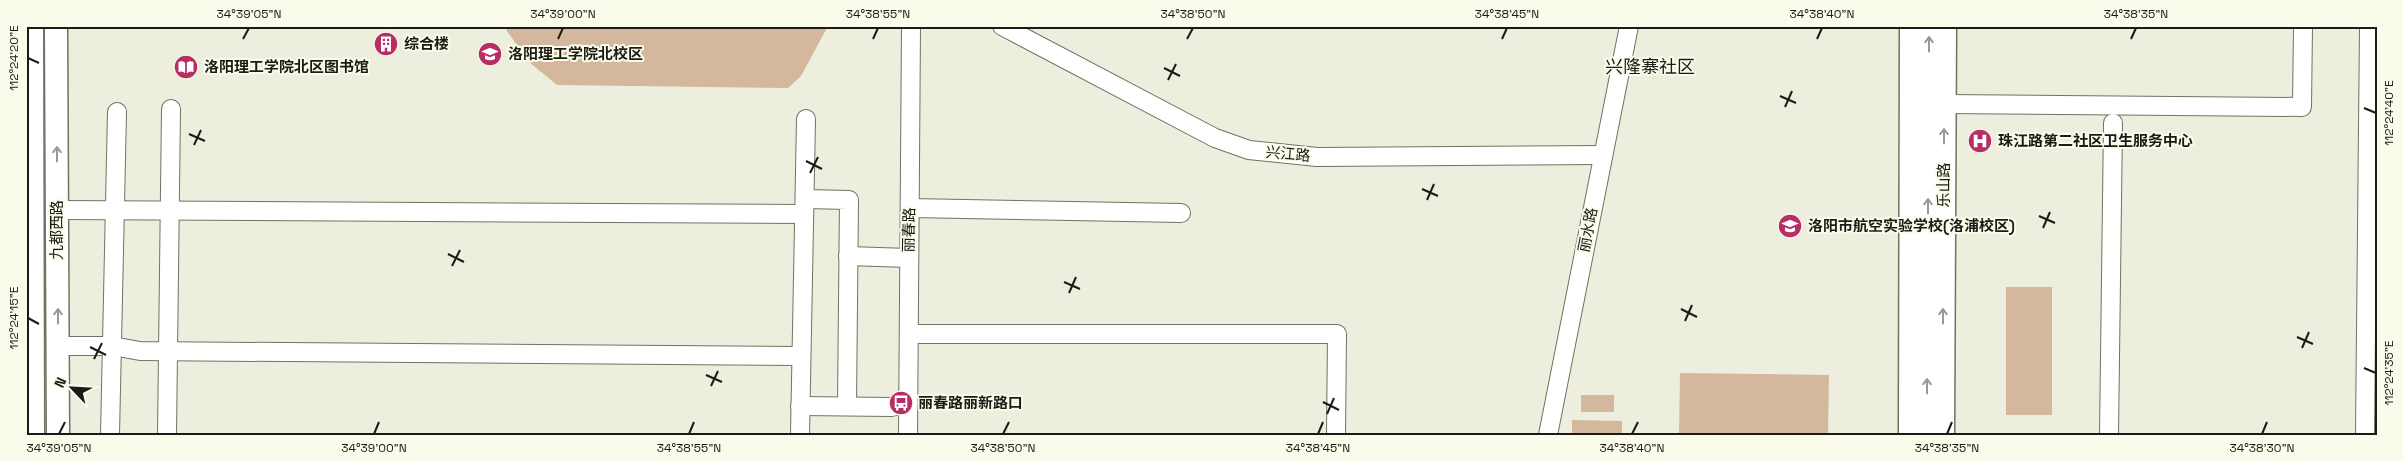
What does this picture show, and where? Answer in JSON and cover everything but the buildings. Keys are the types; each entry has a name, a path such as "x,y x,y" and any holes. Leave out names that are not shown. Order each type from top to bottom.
{"main road":[{"name":"九都西路","path":"32,26 33,435"},
{"name":"九都西路","path":"56,26 58,435"},
{"path":"1899,26 1900,435"},
{"path":"1910,435 1911,26"},
{"path":"1927,435 1929,26"},
{"name":"乐山路","path":"1943,435 1945,26"}],"street":[{"name":"丽春路","path":"908,435 911,26"},
{"name":"兴江路","path":"1002,26 1215,138 1249,150 1272,154 1316,157 1603,154"},
{"name":"丽水路","path":"1548,435 1629,26"},
{"path":"1944,104 2302,107 2303,26"},
{"path":"2365,435 2369,26"},
{"path":"166,435 171,109"},
{"path":"110,435 117,112"},
{"path":"800,435 806,119"},
{"path":"2109,435 2113,123"},
{"path":"57,210 805,206 849,200 847,406"},
{"path":"910,208 1181,213"},
{"path":"848,256 909,258"},
{"path":"909,334 1337,334 1336,435"},
{"path":"58,346 112,346 140,351 801,356"},
{"path":"800,406 892,407"}],"shaded area":[{"path":"506,26 828,26 801,76 788,88 557,85 529,62 507,31"},
{"path":"2006,287 2052,287 2052,415 2006,415"},
{"path":"1680,373 1829,375 1828,435 1679,435"},
{"path":"1581,395 1614,395 1614,412 1581,412"},
{"path":"1572,420 1622,421 1622,435 1572,435"}],"place":[{"name":"综合楼","path":"386,44"},
{"name":"洛阳理工学院北校区","path":"490,54"},
{"name":"洛阳理工学院北区图书馆","path":"186,67"},
{"name":"珠江路第二社区卫生服务中心","path":"1980,141"},
{"name":"洛阳市航空实验学校(洛浦校区)","path":"1790,226"},
{"name":"丽春路丽新路口","path":"901,403"}],"district":[{"name":"兴隆寨社区","path":"1650,67"}]}
